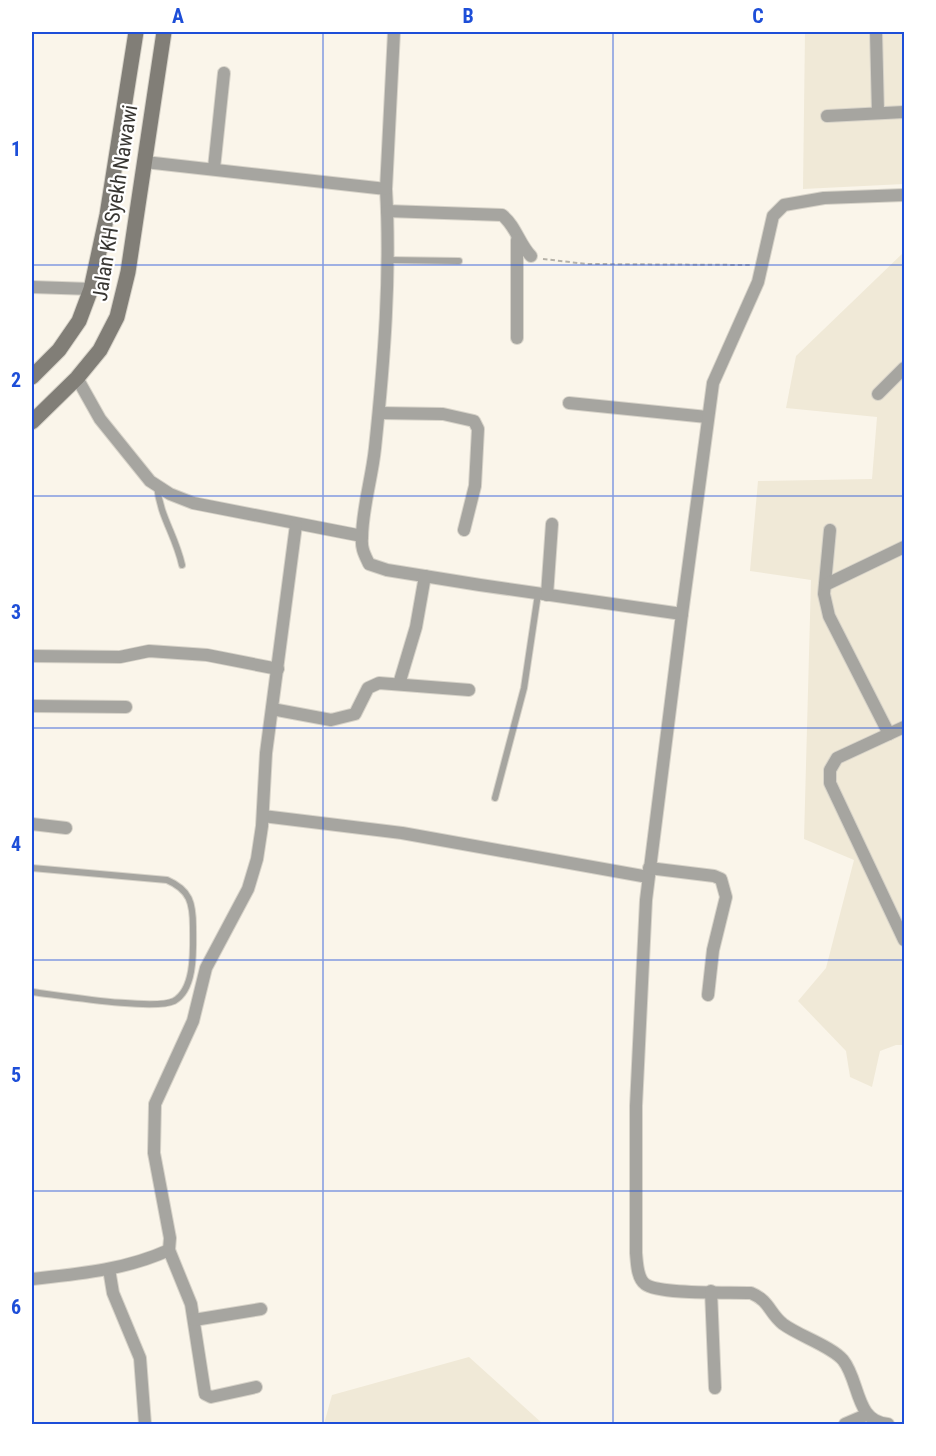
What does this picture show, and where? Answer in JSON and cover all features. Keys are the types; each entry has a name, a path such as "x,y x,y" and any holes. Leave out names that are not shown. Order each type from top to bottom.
{"main road":[{"name":"Jalan KH Syekh Nawawi","path":"32,377 59,350 79,321 91,289 107,215 136,32"},
{"name":"Jalan KH Syekh Nawawi","path":"32,422 77,378 100,350 117,317 125,292 164,32"},
{"path":"128,82 155,86"}],"street":[{"path":"394,32 387,189 387,260 378,413 362,550 369,564 387,570 682,614"},
{"path":"876,32 878,113"},
{"path":"214,168 224,73"},
{"path":"827,116 904,112"},
{"path":"145,162 387,189"},
{"path":"888,1425 881,1424 866,1415 842,1358 782,1324 762,1297 751,1293 660,1290 644,1284 638,1273 636,1253 636,1106 649,873 712,383 752,300 773,216 784,205 824,198 904,195"},
{"path":"387,211 495,214 508,220 522,247 531,256"},
{"path":"516,235 517,338"},
{"path":"32,287 91,289"},
{"path":"878,394 904,368"},
{"path":"77,378 100,419 150,481 157,486 193,503 296,525 362,536"},
{"path":"569,403 707,417"},
{"path":"378,413 443,414 474,421 478,429 475,486 464,530"},
{"path":"543,594 552,524"},
{"path":"256,1387 211,1396 206,1394 191,1304 169,1250 170,1238 154,1153 155,1104 193,1021 206,968 248,889 257,859 263,816 266,753 296,525"},
{"path":"830,530 825,585 829,616 889,734"},
{"path":"825,585 904,547"},
{"path":"399,684 416,627 425,576"},
{"path":"32,656 120,657 149,651 207,655 278,669"},
{"path":"272,709 331,720 355,714 368,688 379,683 470,690"},
{"path":"32,706 126,707"},
{"path":"904,727 837,758 830,770 830,783 900,917 904,940"},
{"path":"263,816 402,833 649,873 714,876 721,879 726,897 713,950 708,995"},
{"path":"32,824 66,828"},
{"path":"32,1279 109,1269 142,1262 169,1250"},
{"path":"109,1269 113,1293 140,1358 145,1425"},
{"path":"711,1291 715,1388"},
{"path":"194,1320 261,1309"},
{"path":"845,1425 866,1415"}],"lane":[{"path":"387,260 459,261"},
{"path":"157,486 159,509 177,542 182,565"},
{"path":"495,798 524,688 543,594"},
{"path":"32,868 167,880 182,886 191,898 193,927 190,974 184,990 174,1001 142,1004 32,992"}],"path":[{"path":"531,256 544,260 587,264 762,265"}],"shaded area":[{"path":"805,32 904,32 904,184 803,189"},
{"path":"904,252 904,1045 896,1045 880,1051 872,1087 850,1077 846,1051 798,1001 826,968 854,860 804,839 811,580 750,571 758,481 872,479 877,417 786,408 796,356"},
{"path":"469,1357 543,1424 324,1424 332,1395"}]}
